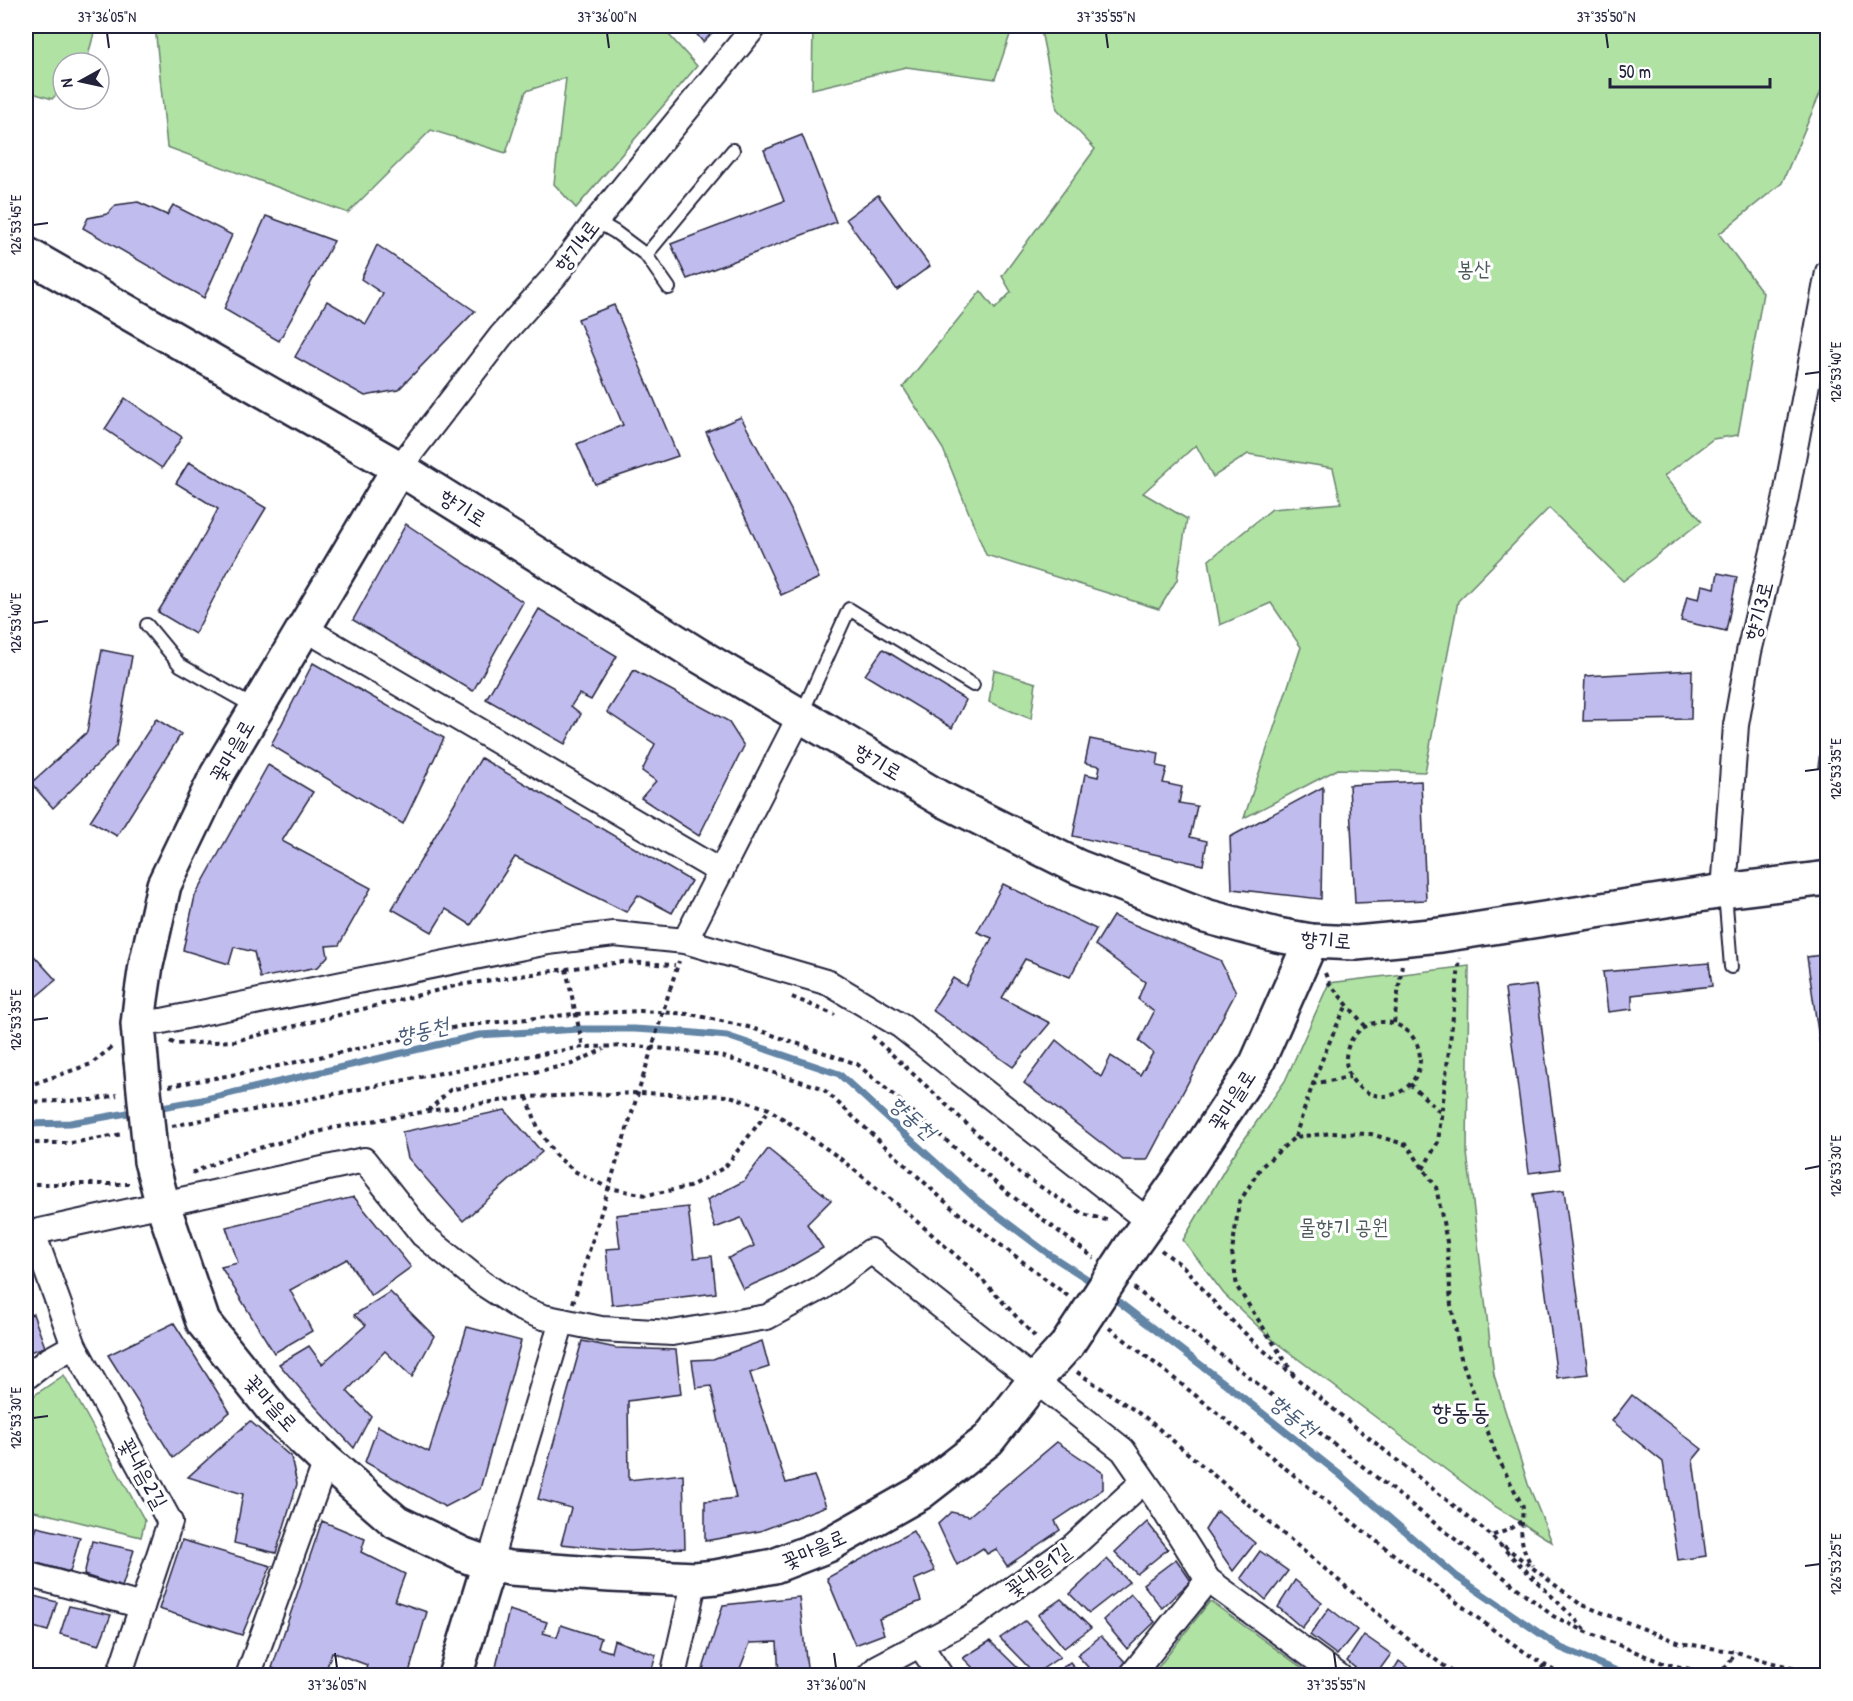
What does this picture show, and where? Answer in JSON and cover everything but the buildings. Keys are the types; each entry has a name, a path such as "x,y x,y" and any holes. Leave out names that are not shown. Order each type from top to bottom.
{"street":[{"name":"향기4로","path":"399,468 501,336 554,277 596,221 755,26"},
{"name":"향기로","path":"26,255 399,468 688,650 938,797 1078,867 1205,916 1311,941 1356,943 1441,935 1724,891 1827,878"},
{"name":"향기3로","path":"1724,891 1736,725 1749,652 1822,334 1827,272"},
{"name":"꽃마을로","path":"399,468 217,775 164,885 146,965 138,1024 151,1161 163,1205 202,1322 275,1412 326,1461 396,1522 464,1556 489,1564 532,1569 695,1579 774,1566 828,1545 920,1493 988,1440 1060,1352 1257,1063 1311,941"},
{"path":"304,628 721,872"},
{"path":"683,950 800,716"},
{"path":"138,1024 548,942 614,934 828,983 901,1026 1139,1235"},
{"name":"꽃내음2길","path":"119,1676 170,1522 74,1346 29,1234 364,1160 423,1235 482,1283 522,1309 567,1315"},
{"path":"455,1676 567,1315 601,1329 672,1333 767,1317 821,1288 871,1251 1123,1449 1208,1580 1339,1676"},
{"path":"26,1377 46,1361 74,1346"},
{"path":"248,1676 326,1461"},
{"name":"꽃내음1길","path":"869,1676 878,1667 974,1616 1073,1545 1144,1480"},
{"path":"26,1574 142,1606"},
{"path":"673,1676 695,1579"},
{"path":"1131,1676 1208,1580"},
{"path":"920,1645 940,1676"}],"lane":[{"path":"646,255 733,150"},
{"path":"596,221 646,255 669,288"},
{"path":"800,716 849,609 973,685"},
{"path":"147,625 180,665 257,709"},
{"path":"1724,891 1731,967"}],"path":[{"path":"567,1315 683,950"},
{"path":"1423,1169 1438,1142 1460,957"},
{"path":"1394,1023 1402,961"},
{"path":"168,1041 175,1044 235,1041 459,985 566,969 623,962 678,965 689,968"},
{"path":"566,969 583,1047"},
{"path":"1323,971 1329,983 1366,1027"},
{"path":"785,995 837,1016"},
{"path":"1294,1375 1237,1287 1232,1252 1239,1203 1261,1167 1295,1137 1331,1035 1347,1005"},
{"path":"159,1088 260,1070 461,1026 575,1014 641,1011 690,1014 752,1028 857,1064 1004,1190 1097,1260"},
{"path":"1394,1023 1413,1039 1418,1051 1417,1074 1401,1092 1390,1096 1367,1093 1350,1077 1346,1065 1351,1041 1366,1027 1394,1023"},
{"path":"867,1032 1019,1173 1083,1214 1139,1235 1184,1268 1218,1307 1256,1344 1491,1536 1580,1604 1680,1642 1736,1652 1827,1675"},
{"path":"26,1083 33,1084 91,1064 113,1046"},
{"path":"428,1111 450,1090 572,1064 606,1048"},
{"path":"1312,1084 1350,1077"},
{"path":"1410,1084 1441,1113"},
{"path":"26,1102 92,1100 125,1094"},
{"path":"183,1177 233,1155 333,1128 527,1097 639,1094 730,1096 769,1109 837,1156 904,1210 977,1274 1060,1352 1146,1418 1414,1644 1458,1676"},
{"path":"527,1097 538,1128 555,1155 576,1172 609,1188 646,1195 689,1187 725,1167 769,1109"},
{"path":"1295,1137 1332,1133 1371,1134 1407,1145 1436,1187 1447,1242 1451,1305 1461,1358 1496,1454 1523,1507 1520,1535 1523,1551 1533,1568"},
{"path":"26,1184 129,1184"},
{"path":"1125,1281 1552,1616 1663,1663 1720,1676 1736,1652"},
{"path":"1491,1536 1508,1530 1522,1521"},
{"path":"1491,1536 1589,1633"},
{"path":"1536,1676 1544,1665"}],"green space":[{"path":"26,26 96,26 89,51 51,51 51,99 26,91"},
{"path":"155,26 661,26 697,66 576,208 554,184 566,78 526,91 506,153 431,130 348,213 167,147"},
{"path":"813,26 1013,26 995,79 906,67 812,89"},
{"name":"봉산","path":"1040,26 1818,26 1827,36 1827,77 1782,183 1719,234 1763,293 1738,435 1713,439 1664,476 1702,521 1623,581 1549,508 1458,601 1425,772 1338,769 1244,818 1301,647 1271,603 1220,625 1209,560 1272,509 1341,503 1333,468 1248,454 1213,477 1196,445 1143,493 1187,519 1177,580 1159,609 986,555 943,449 903,387 981,291 995,309 1011,292 1002,276 1095,149 1057,109"},
{"path":"994,670 1036,683 1031,719 989,702"},
{"name":"물향기 공원","path":"1469,966 1467,1153 1494,1375 1528,1484 1552,1542 1493,1505 1270,1338 1224,1294 1183,1240 1232,1157 1285,1081 1329,983"},
{"path":"64,1375 145,1521 141,1537 26,1509 26,1401"},
{"path":"1210,1601 1312,1675 1152,1675"}],"waterway":[{"name":"향동천","path":"156,1108 202,1100 479,1035 579,1029 634,1029 727,1036 839,1074 977,1200 1050,1255 1095,1284"},
{"name":"향동천","path":"26,1124 70,1123 139,1111"},
{"name":"향동천","path":"1111,1296 1339,1474 1456,1576 1561,1648 1629,1676"}],"district":[{"name":"향동동","path":"1461,1412"}]}
